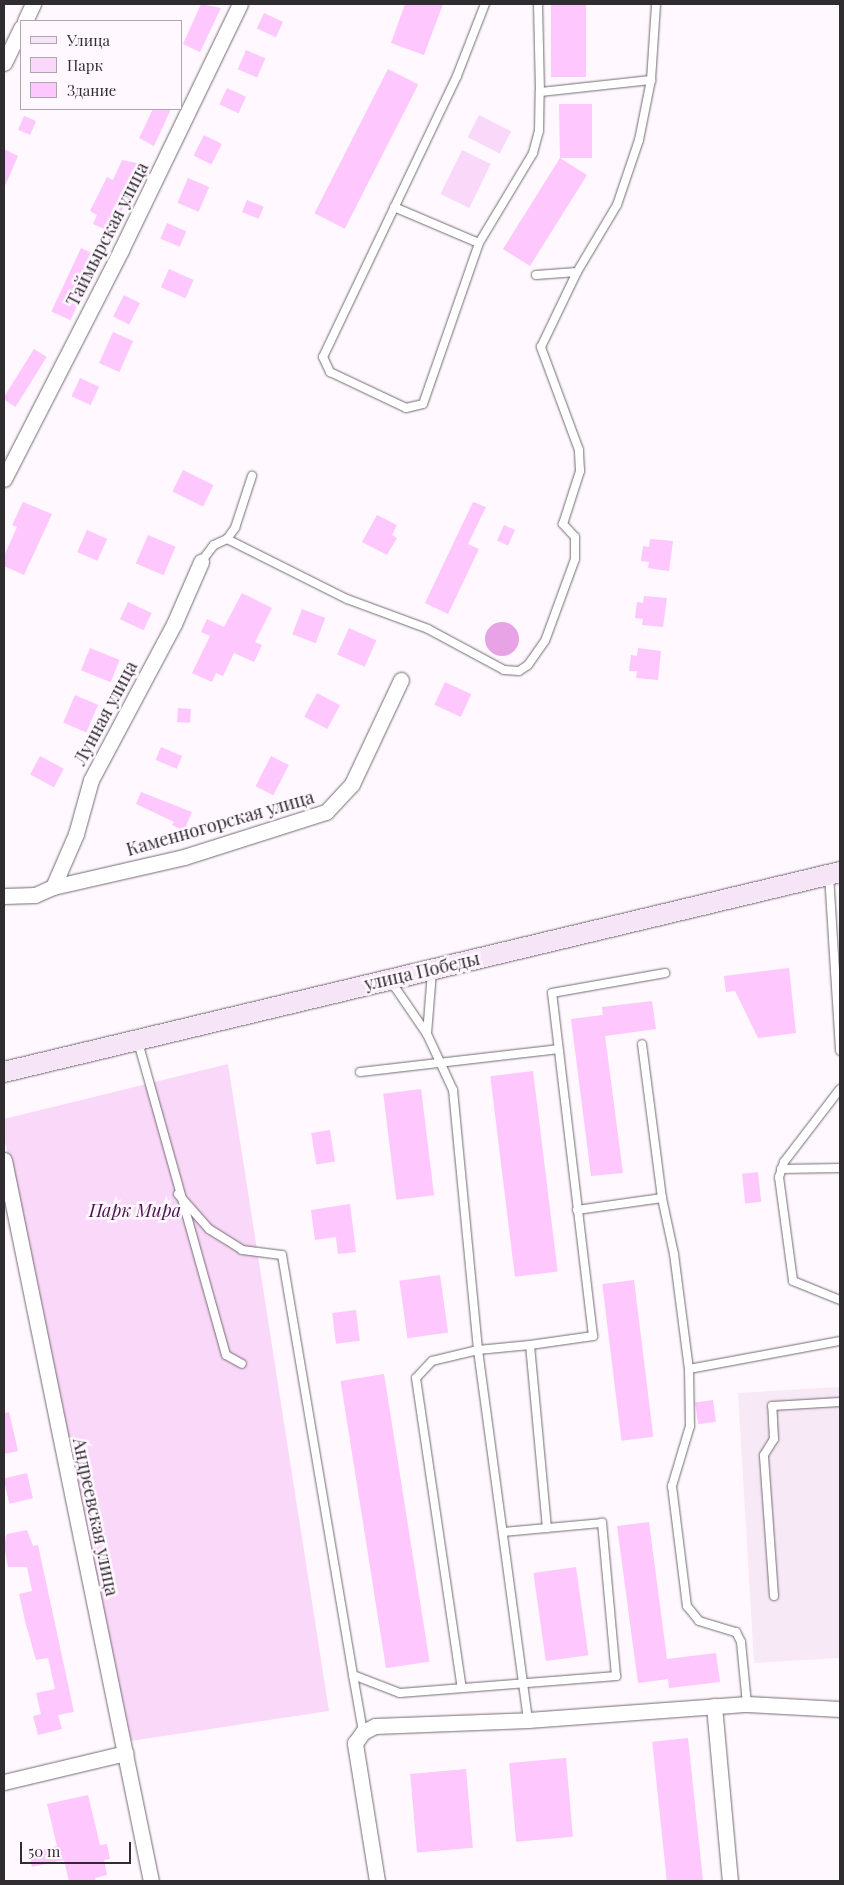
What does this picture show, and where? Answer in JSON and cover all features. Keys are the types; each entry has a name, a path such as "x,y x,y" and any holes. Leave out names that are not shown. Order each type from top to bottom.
{"street":[{"path":"26,20 34,4"},
{"name":"Таймырская улица","path":"4,478 121,250 240,4"},
{"path":"4,63 20,30"},
{"name":"Лунная улица","path":"52,887 76,834 94,774 174,624 201,562"},
{"name":"Каменногорская улица","path":"4,896 24,897 52,887 184,857 326,812 352,784 401,680"},
{"name":"улица Победы","path":"4,1072 136,1038 389,978 432,970 835,873"},
{"name":"Андреевская улица","path":"4,1160 151,1881"},
{"path":"377,1881 355,1743 363,1732 375,1726 528,1720 747,1704 840,1708"},
{"path":"714,1706 730,1881"},
{"path":"4,1782 126,1752"}],"lane":[{"path":"485,4 457,76 322,357 330,372 406,408 423,404 479,243 533,153 539,132 538,4"},
{"path":"227,539 347,599 428,629 492,665 511,671 528,665 545,641 575,559 575,537 563,524 580,471 579,450 541,347 577,272 617,205 639,140 651,80 656,4"},
{"path":"540,92 651,80"},
{"path":"394,207 479,243"},
{"path":"536,275 577,272"},
{"path":"201,562 214,545 227,539 235,528 252,476"},
{"path":"835,873 840,1051"},
{"path":"426,1034 432,970"},
{"path":"462,1688 416,1378 432,1361 478,1350 592,1336 552,993 665,972"},
{"path":"389,978 426,1034 454,1090 478,1350 528,1720"},
{"path":"136,1038 178,1194 226,1355 242,1364"},
{"path":"642,1044 662,1198 674,1254 689,1369 690,1426 672,1486 687,1606 699,1621 736,1632 741,1642 747,1704"},
{"path":"360,1072 441,1061 558,1049"},
{"path":"840,1089 781,1169 793,1281 840,1300"},
{"path":"781,1169 840,1168"},
{"path":"178,1194 209,1229 242,1250 282,1255 363,1732"},
{"path":"577,1210 662,1198"},
{"path":"689,1369 840,1341"},
{"path":"530,1345 547,1528"},
{"path":"774,1596 764,1456 774,1439 772,1406 840,1402"},
{"path":"353,1675 400,1693 616,1676 602,1523 504,1532"}],"shaded area":[{"path":"502,622 514,627 519,639 514,651 502,656 490,651 485,639 490,627"},
{"path":"840,1387 840,1658 754,1663 738,1393"}],"green space":[{"path":"479,115 511,131 500,154 468,137"},
{"path":"462,150 491,164 469,208 441,194"},
{"name":"Парк Мира","path":"228,1064 329,1711 131,1741 4,1137 4,1119"}],"building":[{"path":"201,4 221,8 200,52 183,44"},
{"path":"405,4 443,4 424,55 391,43"},
{"path":"551,4 586,4 586,77 551,77"},
{"path":"264,13 283,22 276,37 257,28"},
{"path":"246,50 265,58 257,78 238,69"},
{"path":"388,69 418,84 345,229 314,213"},
{"path":"227,88 246,97 238,113 219,104"},
{"path":"559,104 592,104 592,158 560,158"},
{"path":"153,110 171,110 154,146 139,138"},
{"path":"24,116 36,121 30,135 18,130"},
{"path":"204,135 222,144 211,165 194,155"},
{"path":"4,149 18,156 4,188"},
{"path":"560,158 587,175 530,266 503,249"},
{"path":"122,160 151,166 142,185 136,182 111,232 93,224 97,215 90,211 107,177 113,180"},
{"path":"188,178 209,187 199,212 177,203"},
{"path":"247,200 264,207 259,219 242,212"},
{"path":"167,223 186,231 180,247 160,239"},
{"path":"81,248 100,257 70,320 51,311"},
{"path":"169,269 194,280 186,298 161,287"},
{"path":"124,295 140,303 129,325 113,316"},
{"path":"113,332 133,341 119,372 99,363"},
{"path":"34,349 47,357 15,407 4,400 4,397"},
{"path":"80,378 99,387 91,405 72,396"},
{"path":"183,470 214,485 203,506 172,492"},
{"path":"23,502 52,514 24,575 4,566 4,556 17,527 12,525"},
{"path":"473,502 486,507 468,544 479,549 448,614 425,603"},
{"path":"377,515 397,525 392,535 397,538 387,555 362,542"},
{"path":"504,525 515,530 508,545 497,541"},
{"path":"87,530 107,539 97,561 77,552"},
{"path":"148,535 176,547 164,575 136,564"},
{"path":"650,539 673,541 669,571 648,568 649,562 641,561 643,546 649,547"},
{"path":"242,593 272,608 255,642 262,645 254,662 234,653 223,676 216,673 212,682 192,673 210,636 201,632 207,619 224,627"},
{"path":"644,596 667,598 663,627 642,625 643,619 635,618 637,602 643,603"},
{"path":"128,602 152,613 144,630 120,619"},
{"path":"302,609 325,618 316,643 292,634"},
{"path":"349,628 376,640 365,667 337,654"},
{"path":"90,648 120,660 111,682 81,670"},
{"path":"638,648 661,651 658,680 636,678 637,671 629,671 631,655 637,656"},
{"path":"445,682 471,694 461,717 434,705"},
{"path":"317,693 340,705 327,729 304,717"},
{"path":"75,695 98,705 86,732 63,723"},
{"path":"178,708 191,709 190,723 177,722"},
{"path":"161,747 182,756 177,769 156,760"},
{"path":"40,756 64,769 54,787 30,775"},
{"path":"271,756 289,765 273,795 256,786"},
{"path":"141,792 192,812 184,831 172,825 174,822 136,804"},
{"path":"789,968 796,1033 758,1038 735,991 726,992 724,976"},
{"path":"652,1001 656,1029 605,1036 623,1173 591,1176 571,1019 603,1015 602,1007"},
{"path":"533,1071 558,1271 515,1277 490,1076"},
{"path":"421,1089 434,1195 396,1200 383,1094"},
{"path":"330,1130 335,1162 316,1165 311,1133"},
{"path":"758,1172 761,1202 745,1204 742,1174"},
{"path":"350,1204 356,1252 338,1254 336,1237 315,1240 311,1210"},
{"path":"440,1275 448,1332 407,1338 399,1281"},
{"path":"634,1280 653,1437 621,1441 602,1284"},
{"path":"356,1310 360,1341 336,1344 332,1313"},
{"path":"384,1374 430,1661 386,1668 341,1381"},
{"path":"713,1400 716,1422 698,1424 695,1403"},
{"path":"9,1412 18,1451 4,1454 4,1413"},
{"path":"27,1473 33,1498 9,1504 4,1478"},
{"path":"649,1522 667,1659 716,1653 720,1682 669,1688 668,1679 638,1683 617,1526"},
{"path":"27,1530 33,1546 38,1545 74,1712 58,1715 62,1729 38,1735 33,1716 41,1714 36,1693 55,1689 48,1658 36,1660 25,1621 19,1594 32,1591 27,1567 8,1567 4,1545 7,1534"},
{"path":"576,1567 588,1655 546,1661 533,1573"},
{"path":"688,1738 703,1881 667,1881 652,1742"},
{"path":"566,1758 573,1837 516,1842 509,1763"},
{"path":"466,1769 473,1848 417,1853 410,1774"},
{"path":"88,1795 100,1845 107,1844 110,1859 104,1860 107,1875 95,1878 96,1881 69,1881 64,1860 32,1867 29,1853 57,1846 47,1804"}]}
